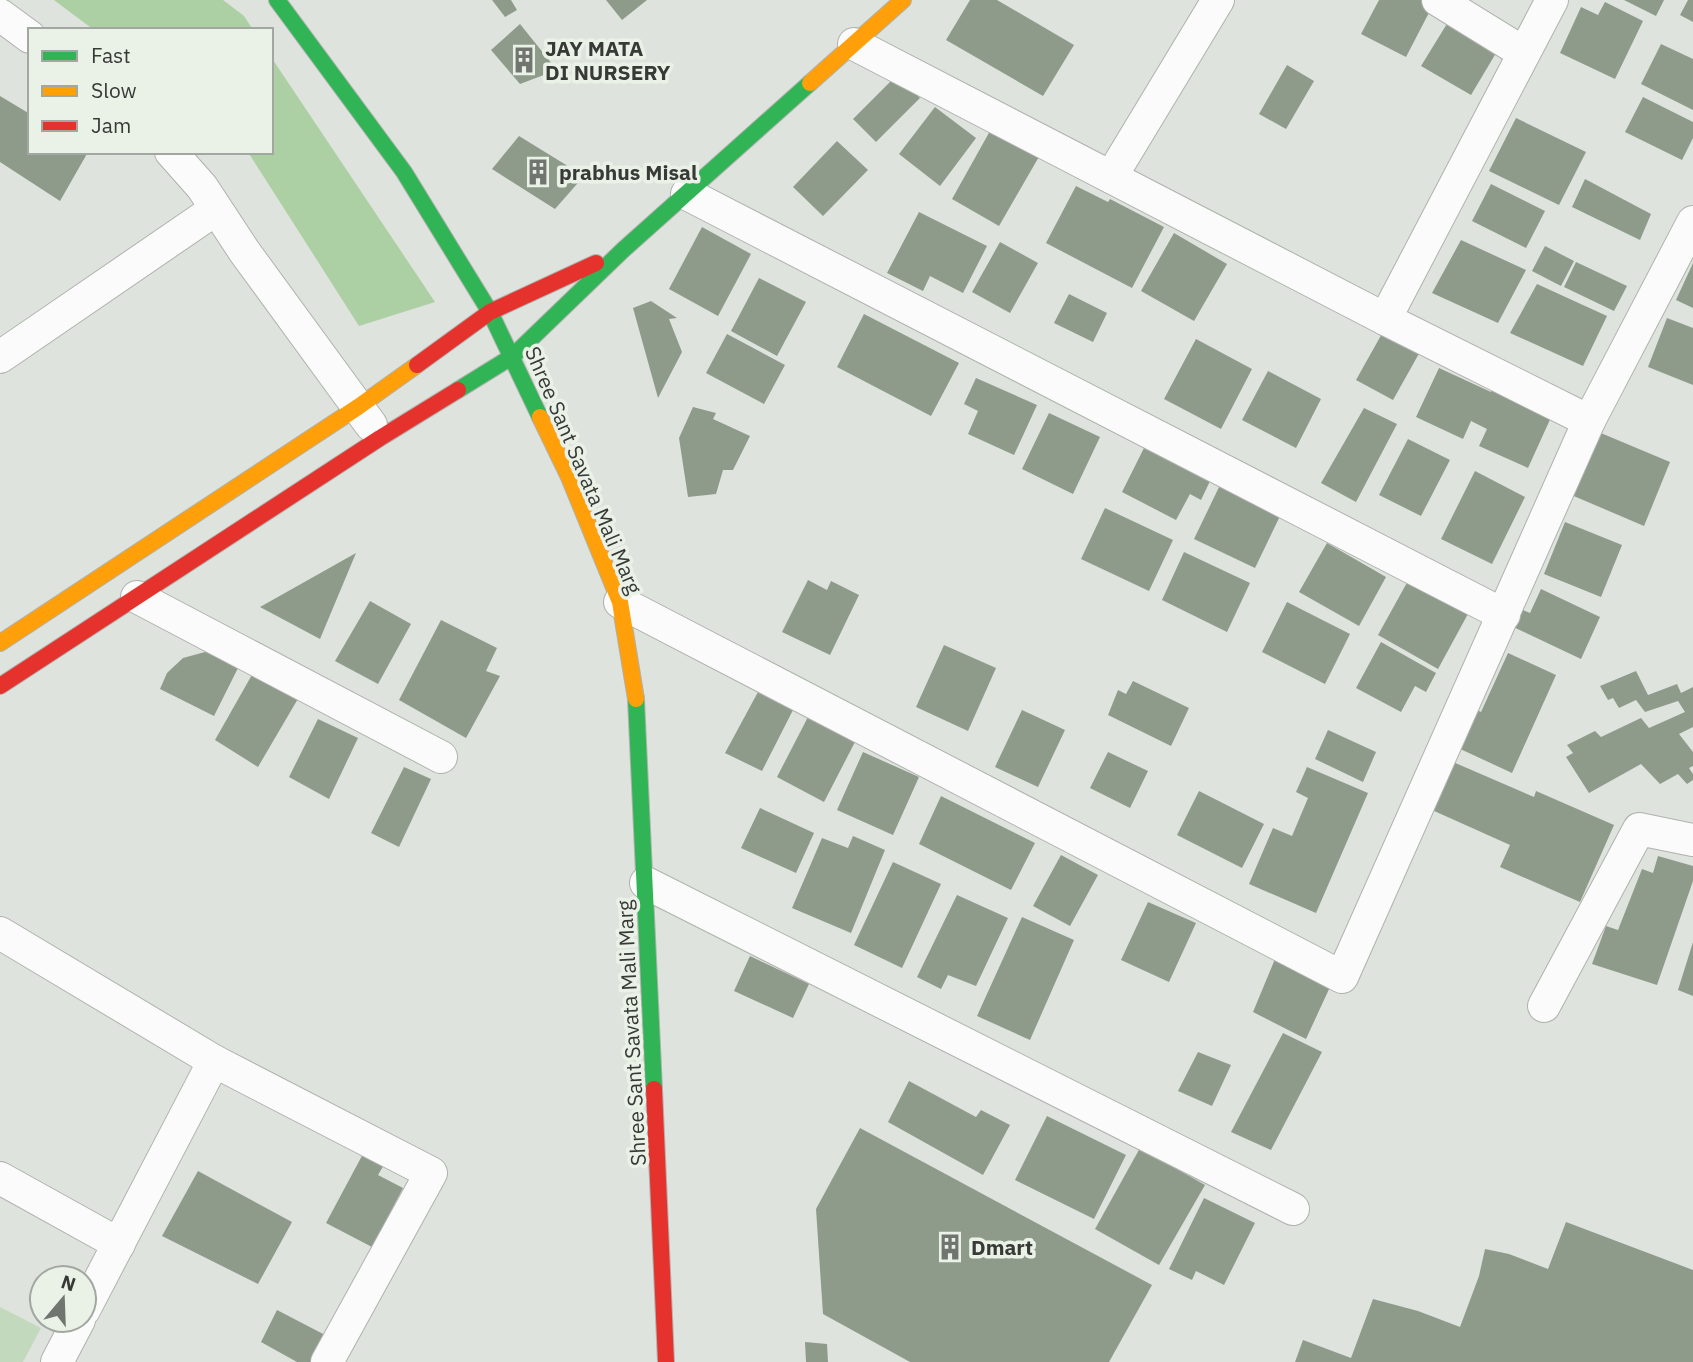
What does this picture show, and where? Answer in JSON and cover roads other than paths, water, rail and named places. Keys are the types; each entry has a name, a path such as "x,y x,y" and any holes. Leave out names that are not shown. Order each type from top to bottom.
{"main road":[{"name":"Shree Sant Savata Mali Marg","path":"277,0 404,172 490,312 569,478 620,603 637,706 666,1362"},
{"path":"0,686 380,438 513,356 623,250 903,0"},
{"path":"0,643 358,407 490,312 623,250"}],"street":[{"path":"1111,177 1218,0"},
{"path":"1438,0 1524,53"},
{"path":"1385,319 1552,0"},
{"path":"0,15 28,36"},
{"path":"854,44 1385,319 1590,421"},
{"path":"173,154 202,187 244,251 380,438"},
{"path":"687,194 1504,615"},
{"path":"0,358 216,209"},
{"path":"620,603 1342,977 1590,421 1693,222"},
{"path":"137,597 441,757"},
{"path":"1544,1006 1639,830 1693,840"},
{"path":"646,883 1293,1209"},
{"path":"0,933 214,1061 431,1173 327,1362"},
{"path":"98,1284 214,1061"},
{"path":"0,1178 119,1244"},
{"path":"57,1362 72,1334"}],"place":[{"name":"JAY MATA DI NURSERY","path":"524,60"},
{"name":"prabhus Misal","path":"538,172"},
{"name":"Dmart","path":"950,1247"}]}
